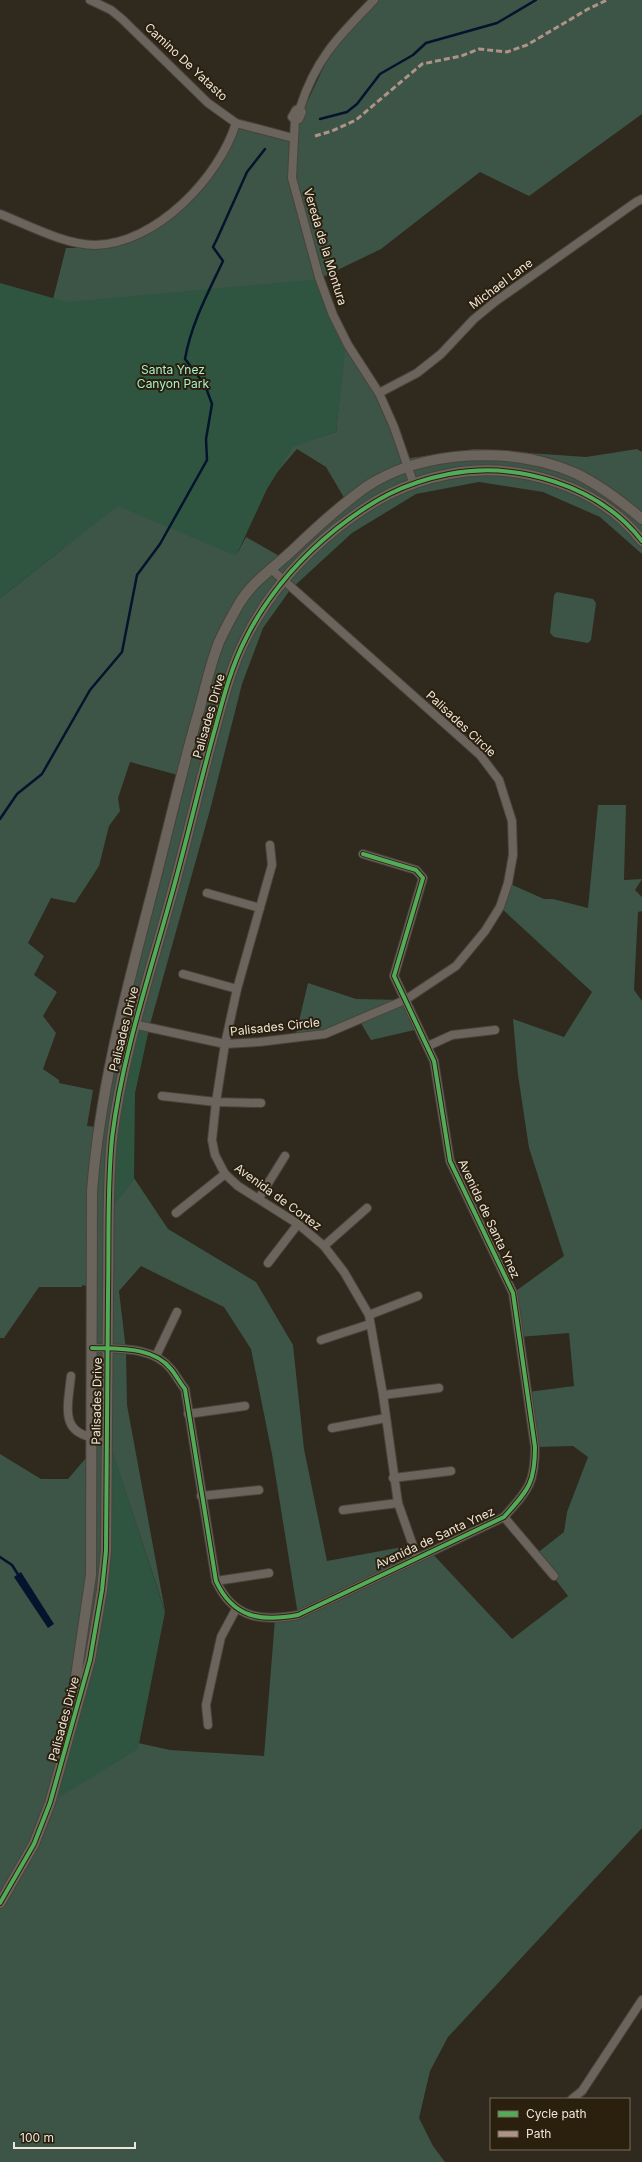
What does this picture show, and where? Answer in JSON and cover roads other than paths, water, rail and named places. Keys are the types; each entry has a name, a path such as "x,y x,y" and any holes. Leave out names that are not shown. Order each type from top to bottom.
{"street":[{"name":"Camino De Yatasto","path":"90,0 111,10 122,19 208,102 236,123 293,138"},
{"name":"Vereda de la Montura","path":"374,0 325,54 312,75 300,108 296,110 292,117 295,120 292,178 319,277 332,315 379,394 394,427 407,469 413,482"},
{"path":"0,214 77,242 94,245 110,244 128,239 145,232 158,224 193,192 218,163 232,138 236,123"},
{"name":"Michael Lane","path":"379,394 417,372 441,354 474,319 496,301 636,202 642,200"},
{"name":"Palisades Drive","path":"50,1803 75,1683 88,1601 92,1547 92,1191 97,1133 114,1038 160,853 218,644 241,600 310,532 368,486 407,469 428,462 468,456 498,455 534,460 573,472 609,492 642,519"},
{"name":"Palisades Drive","path":"0,1903 34,1844 50,1803 90,1660 101,1598 106,1551 108,1214 113,1135 123,1071 232,670 257,619 284,582 315,547 357,512 392,491 413,482 452,473 477,471 515,472 539,477 568,487 589,497 627,524 642,541"},
{"name":"Palisades Circle","path":"119,1021 135,1026 226,1044 259,1042 325,1034 405,1000 456,966 485,931 500,907 508,883 513,855 510,814 499,780 480,755 271,569"},
{"name":"Avenida de Cortez","path":"270,845 272,865 237,990 226,1044 216,1102 212,1140 215,1155 225,1174 238,1186 260,1198 298,1224 324,1246 344,1272 369,1315 383,1395 393,1478 398,1503 417,1557"},
{"name":"Avenida de Santa Ynez","path":"92,1348 140,1351 156,1356 170,1368 185,1389 201,1496 216,1581 222,1595 236,1609 256,1616 275,1619 298,1615 417,1557 472,1534 504,1517 526,1492 535,1471 535,1447 513,1293 450,1161 434,1061 394,976 423,878 416,870 363,854"},
{"path":"207,893 260,908"},
{"path":"184,974 237,990"},
{"path":"428,1046 452,1035 495,1030"},
{"path":"162,1096 216,1102 261,1103"},
{"path":"97,1133 113,1135"},
{"path":"260,1198 284,1156"},
{"path":"176,1213 225,1174"},
{"path":"324,1246 367,1208"},
{"path":"268,1263 298,1224"},
{"path":"369,1315 418,1296"},
{"path":"156,1356 177,1312"},
{"path":"320,1340 370,1324"},
{"path":"71,1376 68,1418 71,1426 92,1438 106,1439"},
{"path":"383,1395 439,1388"},
{"path":"188,1414 245,1406"},
{"path":"332,1428 386,1418"},
{"path":"393,1478 451,1471"},
{"path":"201,1496 258,1490"},
{"path":"343,1510 398,1503"},
{"path":"504,1517 554,1576"},
{"path":"216,1581 269,1573"},
{"path":"208,1725 206,1705 221,1637 236,1609"},
{"path":"573,2098 582,2091 642,2000"}],"water":[{"path":"21,1572 54,1624 48,1628 14,1577"}],"waterway":[{"path":"320,119 347,112 357,104 380,74 413,55 426,43 497,23 536,0"},
{"path":"0,819 17,794 42,774 90,690 122,652 137,575 160,544 207,460 206,439 212,404 205,385 185,359 191,333 223,261 213,247 247,172 265,149"},
{"path":"0,1557 12,1565 19,1576"}],"park label":[{"name":"Santa Ynez Canyon Park","path":"173,377"}]}
